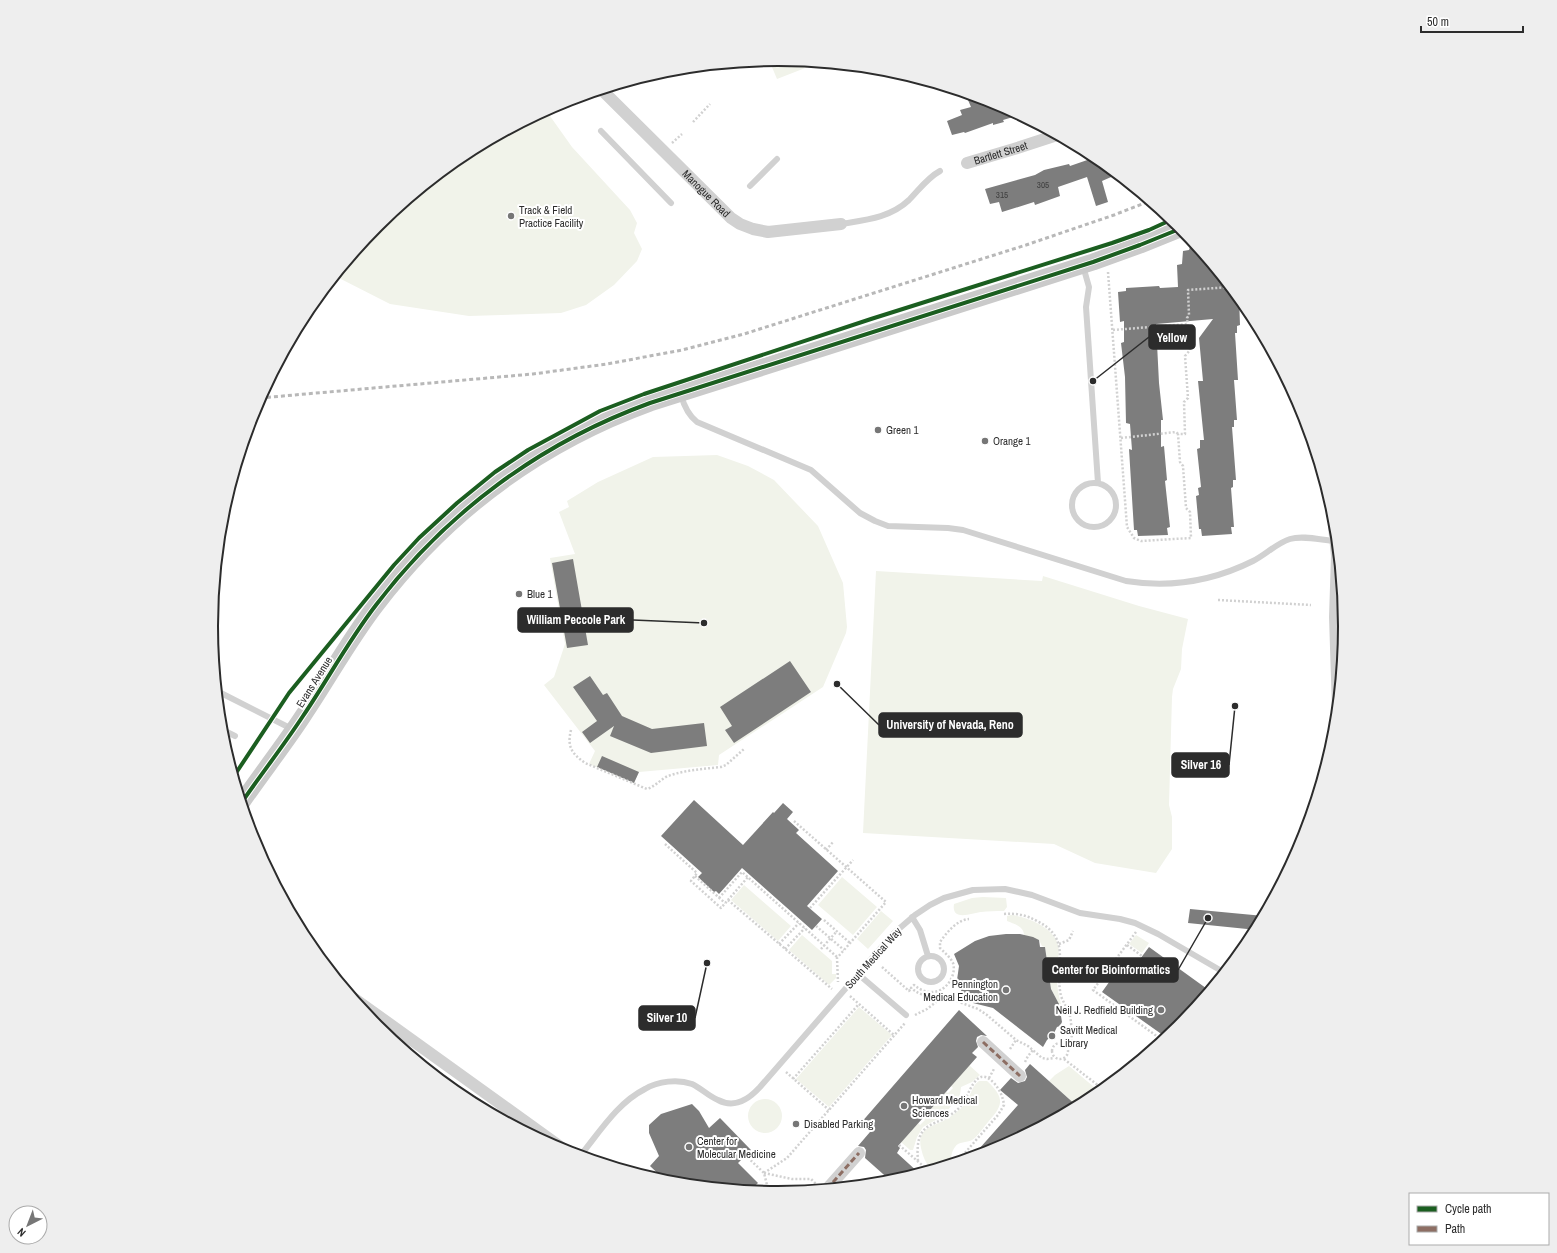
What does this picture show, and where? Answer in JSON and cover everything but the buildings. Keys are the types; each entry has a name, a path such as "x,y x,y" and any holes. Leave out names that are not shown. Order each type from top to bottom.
{"street":[{"name":"Manogue Road","path":"606,94 731,218 740,224 753,229 768,232 840,224"},
{"name":"Bartlett Street","path":"967,163 1014,150 1051,137"},
{"name":"Evans Avenue","path":"245,798 294,729 345,650 376,606 419,554 460,514 498,483 556,446 605,421 680,393 1083,265 1176,231"},
{"path":"1337,579 1335,616 1337,674"},
{"path":"370,1010 544,1135"},
{"path":"982,1042 1020,1076"},
{"path":"831,1184 859,1153"}],"lane":[{"path":"601,131 671,203"},
{"path":"750,186 777,159"},
{"path":"840,224 887,215 900,207 935,173 940,171"},
{"path":"1083,265 1089,287 1086,307 1098,483"},
{"path":"680,393 684,406 690,417 696,422 811,470 860,512 875,522 888,526 963,530 1126,581 1144,584 1171,584 1198,580 1221,575 1244,566 1289,539 1299,538 1332,541"},
{"path":"1098,483 1105,486 1115,497 1115,512 1111,519 1105,524 1098,527 1090,527 1084,525 1074,515 1072,501 1074,494 1084,485 1098,483"},
{"path":"222,694 294,729"},
{"path":"228,733 235,736"},
{"name":"South Medical Way","path":"584,1152 620,1108 633,1096 645,1088 671,1082 684,1082 700,1088 727,1104 745,1101 760,1087 893,934 912,917 930,905 958,894 973,890 991,889 1019,891 1080,914 1120,919 1135,923 1158,934 1221,971"},
{"path":"912,917 920,930 928,956"},
{"path":"928,956 932,956 940,960 944,968 942,977 934,982 926,982 922,980 918,973 918,964 928,956"},
{"path":"858,974 907,1017"}],"path":[{"path":"693,122 710,104"},
{"path":"671,145 682,134"},
{"path":"1108,268 1127,527 1134,538 1141,541 1191,538 1190,512 1186,508 1183,466 1180,462 1178,434"},
{"path":"1121,438 1176,432 1178,434 1185,434 1184,402 1188,398 1185,356 1190,350 1187,318 1190,315 1189,289 1225,287"},
{"path":"1113,330 1188,324"},
{"path":"1218,600 1311,605"},
{"path":"571,730 568,741 573,752 578,758 585,763 647,789 653,787 667,777 681,772 721,767 726,765 744,748"},
{"path":"728,900 832,990 838,982 838,957 886,902 794,821"},
{"path":"826,850 833,842"},
{"path":"665,844 698,873 691,881 721,908 748,877"},
{"path":"810,908 853,860"},
{"path":"719,898 742,872 838,957"},
{"path":"695,876 725,903"},
{"path":"710,898 714,893"},
{"path":"1004,914 1018,914 1037,921 1051,930 1056,936 1059,944 1061,996 1070,1018 1072,1040 1066,1045"},
{"path":"882,967 909,991 914,985 919,989 931,993 942,990 948,984 954,973 954,968 950,958 939,945 942,938 956,925 964,919 969,919"},
{"path":"824,920 850,943"},
{"path":"780,944 799,923"},
{"path":"816,926 844,950"},
{"path":"785,949 805,928"},
{"path":"820,949 837,931"},
{"path":"1136,931 1093,990 1158,1037"},
{"path":"1059,944 1070,940 1073,932"},
{"path":"1126,945 1142,956"},
{"path":"1103,977 1110,981"},
{"path":"912,988 924,996 942,995 978,1009 998,1023 1016,1040 1033,1050 1042,1058 1054,1058 1059,1060 1064,1059 1099,1087"},
{"path":"849,995 895,1036"},
{"path":"913,1016 945,997"},
{"path":"793,1079 859,1004"},
{"path":"764,1173 787,1158 895,1036 907,1017"},
{"path":"1054,1058 1052,1052 1053,1047 1057,1043 1066,1045"},
{"path":"1064,1059 1068,1052 1066,1045"},
{"path":"1027,1064 1024,1061 1033,1050"},
{"path":"785,1072 829,1110"},
{"path":"918,1161 917,1152 919,1137 923,1131 930,1124 940,1120 960,1107 974,1082 980,1077 984,1076 989,1078 998,1087 1004,1105 998,1115 962,1156"},
{"path":"899,1145 925,1168"},
{"path":"742,1152 764,1173 792,1179 811,1179"},
{"path":"764,1173 767,1187"}],"shaded area":[{"path":"772,66 808,67 777,79"},
{"name":"Track & Field Practice Facility","path":"550,115 572,147 630,210 637,223 634,233 642,249 637,261 614,285 586,305 561,313 469,316 390,304 340,278 382,230 437,182 467,160 498,141"},
{"path":"717,455 748,466 774,480 818,526 843,583 847,627 846,633 823,687 719,755 718,765 639,772 634,783 589,764 595,751 544,685 554,677 565,644 550,558 575,554 559,512 569,507 567,501 598,482 653,457"},
{"path":"876,571 1042,581 1043,576 1139,606 1188,619 1182,649 1181,669 1173,689 1172,697 1169,805 1172,817 1172,849 1156,873 1095,863 1054,844 863,833"},
{"path":"842,877 877,907 853,935 818,905"},
{"path":"744,885 791,926 778,941 731,900"},
{"path":"972,898 1006,898 1007,907 1004,911 984,912 968,915 959,915 954,910 954,904"},
{"path":"881,911 893,921 868,949 857,939"},
{"path":"1011,915 1032,920 1046,928 1056,939 1059,951 1057,983 1061,1004 1059,1004 1051,989 1045,947 1042,946 1039,940 1024,935 1024,932 1020,927 1007,921 1007,916"},
{"path":"802,935 832,961 832,974 836,974 836,978 829,985 789,950"},
{"path":"1136,935 1149,943 1142,953 1129,944"},
{"path":"859,1007 892,1035 829,1107 796,1079"},
{"path":"969,1065 980,1075 972,1082 961,1087 960,1095 943,1116 923,1127 917,1137 913,1150 910,1150 901,1142 918,1123 920,1125 925,1120 923,1118 946,1092 948,1093 953,1088 951,1086"},
{"path":"1069,1066 1094,1087 1087,1095 1074,1103 1049,1081"},
{"path":"979,1081 987,1081 994,1088 1000,1099 998,1109 975,1138 958,1144 955,1147 951,1160 929,1166 926,1163 920,1142 923,1133 929,1127 946,1119 959,1110 968,1100"},
{"path":"765,1099 777,1104 782,1116 777,1128 765,1133 753,1128 748,1116 753,1104"}],"railway":[{"path":"268,397 533,374 607,364 682,350 744,334 1026,245 1145,203"}],"marked path":[{"path":"983,1042 1020,1076"},
{"path":"831,1184 859,1153"}],"cycle path":[{"path":"237,772 289,693 394,565 419,538 457,503 495,472 528,450 600,411 644,394 871,319 1112,243 1166,222"},
{"path":"245,798 296,727 366,618 404,571 433,540 465,511 498,484 534,460 571,438 610,419 650,403 1093,262 1176,231"}],"place":[{"name":"Track & Field Practice Facility","path":"511,216"},
{"name":"Yellow","path":"1093,381"},
{"name":"Green 1","path":"878,430"},
{"name":"Orange 1","path":"985,441"},
{"name":"Blue 1","path":"519,594"},
{"name":"William Peccole Park","path":"704,623"},
{"name":"University of Nevada, Reno","path":"837,684"},
{"name":"Silver 16","path":"1235,706"},
{"name":"Center for Bioinformatics","path":"1208,918"},
{"name":"Silver 10","path":"707,963"},
{"name":"Pennington Medical Education","path":"1006,990"},
{"name":"Neil J. Redfield Building","path":"1161,1010"},
{"name":"Savitt Medical Library","path":"1052,1036"},
{"name":"Howard Medical Sciences","path":"904,1106"},
{"name":"Disabled Parking","path":"796,1124"},
{"name":"Center for Molecular Medicine","path":"689,1147"}]}
